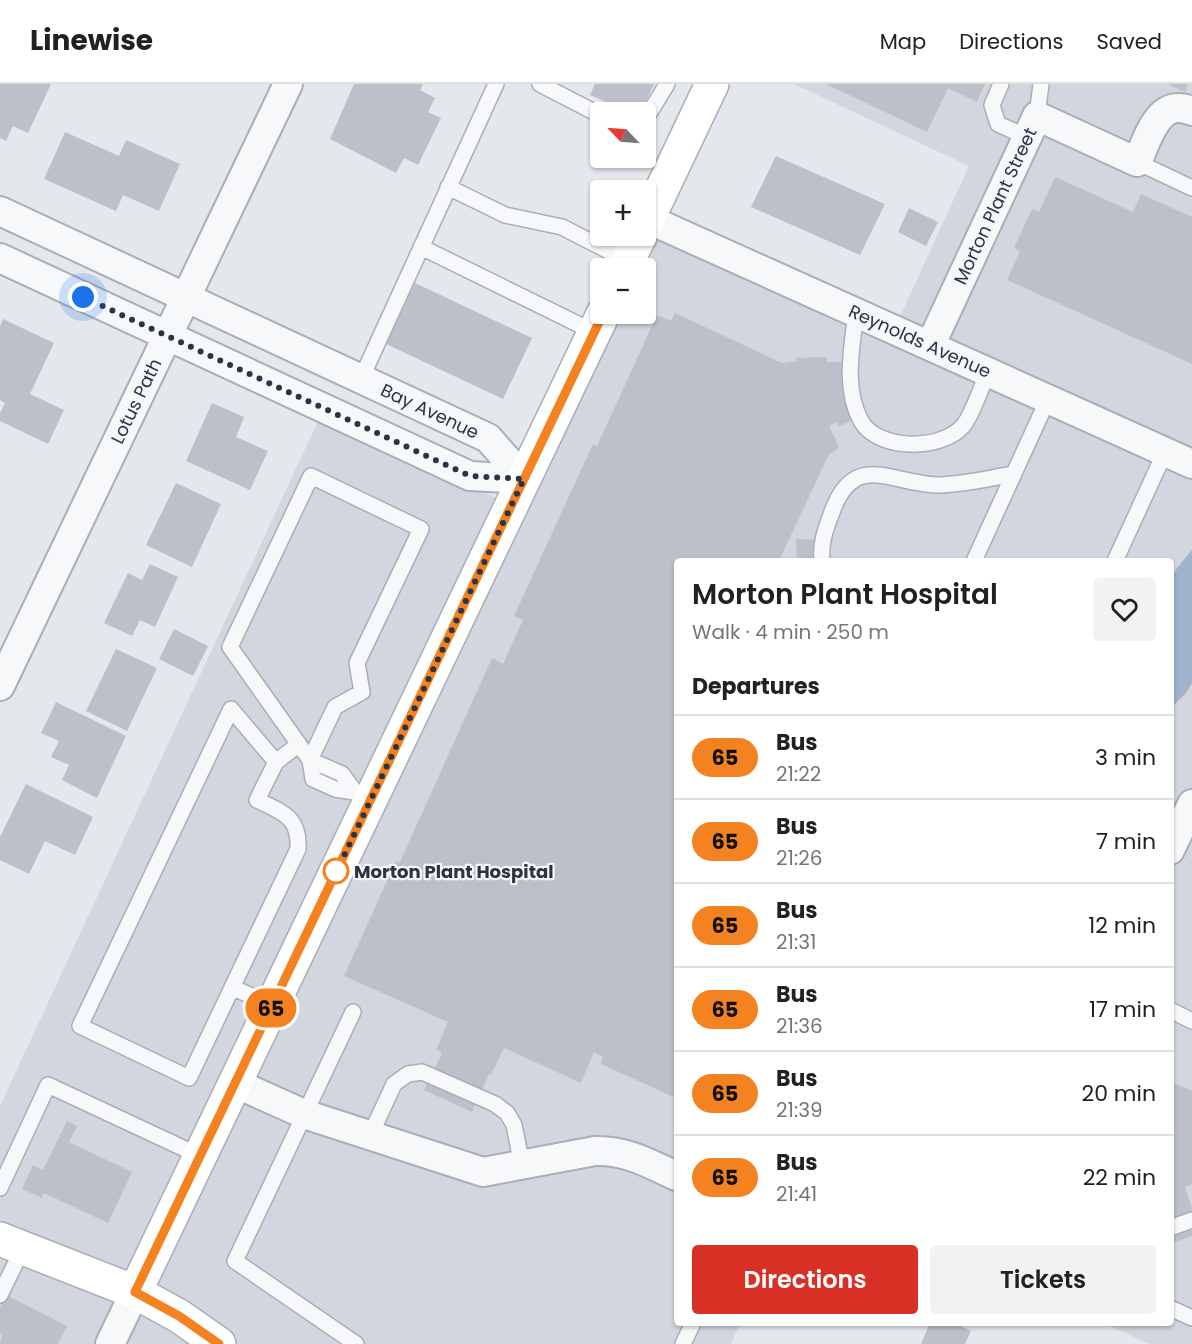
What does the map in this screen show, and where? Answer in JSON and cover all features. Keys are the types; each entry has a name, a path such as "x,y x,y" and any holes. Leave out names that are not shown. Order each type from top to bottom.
{"street":[{"name":"Lotus Path","path":"0,686 288,84"},
{"path":"656,198 704,86"},
{"path":"1137,162 1160,115 1172,107 1192,111"},
{"name":"Morton Plant Street","path":"930,346 1032,126 1137,162"},
{"name":"Bay Avenue","path":"0,211 488,438 524,479"},
{"name":"Reynolds Avenue","path":"649,246 856,313 1192,464"},
{"path":"0,258 470,476 524,479"},
{"path":"110,1344 272,1006 363,795 524,479 598,324"},
{"path":"1174,842 1192,804"},
{"path":"235,1083 304,1114 483,1172 595,1151 612,1150 633,1156 674,1175"},
{"path":"11,1243 135,1292 179,1316 219,1344"}],"lane":[{"path":"361,379 496,84"},
{"path":"540,84 590,110"},
{"path":"656,102 667,84"},
{"path":"1001,84 992,105 998,124 1032,126 1041,84"},
{"path":"1137,162 1192,188"},
{"path":"448,187 505,215 590,233"},
{"path":"421,247 590,320"},
{"path":"856,313 849,365 853,399 862,422 875,434 897,443 923,445 947,439 964,425 988,372"},
{"path":"975,558 1048,399"},
{"path":"1116,558 1165,452"},
{"path":"822,558 824,533 838,495 849,482 867,474 936,485 1014,474"},
{"path":"310,760 335,707 362,692 357,663 421,529 311,476 230,647 310,760 342,774 363,795"},
{"path":"276,762 231,709 80,1026 189,1078 298,849 299,836 293,821 285,813 257,800 276,762 299,744"},
{"path":"232,987 272,1006"},
{"path":"353,1012 235,1261 356,1344"},
{"path":"1174,1012 1192,1020"},
{"path":"370,1136 394,1084 408,1074 422,1072 495,1104 507,1113 514,1125 522,1165"},
{"path":"0,1188 48,1085 200,1156"},
{"path":"1174,1227 1192,1220"},
{"path":"0,1296 11,1243"},
{"path":"1174,1310 1192,1318"},
{"path":"683,1344 692,1326"}],"shaded area":[{"name":"Morton Plant Hospital","path":"794,84 1192,84 1192,1344 1149,1344 1110,1326 1174,1326 1174,558 674,558 674,1326 739,1326 731,1344 0,1344 0,1106 319,419 526,511 612,324 656,324 656,258 643,258 648,246 656,246 656,239 887,345 969,166"}],"water":[{"path":"1192,550 1192,683 1174,705 1174,574"}],"building":[{"path":"0,84 51,84 28,133 13,126 6,141 0,138"},
{"path":"354,84 423,84 420,90 435,98 428,112 441,118 418,165 404,158 396,173 330,139"},
{"path":"595,84 654,84 646,102 606,102 590,95"},
{"path":"826,84 985,84 977,102 948,88 927,132"},
{"path":"1168,84 1188,84 1185,92"},
{"path":"65,132 119,156 126,140 180,164 159,211 123,195 116,211 44,179"},
{"path":"776,156 885,204 860,255 751,207"},
{"path":"1055,177 1133,212 1141,194 1192,217 1192,364 1007,280 1020,251 1014,248 1032,209 1039,212"},
{"path":"909,208 938,222 926,246 898,232"},
{"path":"415,283 532,338 503,399 386,344"},
{"name":"Morton Plant Hospital","path":"675,313 782,363 797,361 796,358 827,357 827,362 846,362 856,419 839,426 837,422 829,426 839,447 828,456 780,558 674,558 674,1097 601,1064 603,1057 594,1052 581,1083 504,1048 472,1112 424,1090 442,1053 436,1050 448,1022 344,976 396,861 400,862 492,658 503,664 523,620 514,616 593,444 597,446 653,324 656,324 657,315 671,321"},
{"path":"3,319 54,343 30,394 64,410 48,444 0,421 0,413 5,403 0,400 0,326"},
{"path":"212,403 244,417 236,437 268,451 250,490 186,461"},
{"path":"176,483 221,504 192,567 146,545"},
{"path":"796,539 824,540 826,558 797,558"},
{"path":"150,564 178,577 155,627 140,620 132,636 104,623 128,573 142,580"},
{"path":"174,629 208,646 193,676 159,659"},
{"path":"116,649 157,668 127,731 86,711"},
{"path":"56,702 126,736 97,798 62,780 69,765 51,757 59,741 41,733"},
{"path":"26,784 93,817 75,855 45,841 29,874 0,860 0,837"},
{"path":"1174,1083 1192,1091 1192,1184 1185,1187 1192,1208 1192,1236 1174,1243"},
{"path":"67,1121 77,1126 69,1142 132,1172 108,1223 44,1193 42,1198 22,1189 33,1165 43,1170"},
{"path":"6,1295 67,1326 58,1344 0,1344 2,1334 0,1333 0,1307"},
{"path":"929,1326 960,1326 971,1331 965,1344 921,1344"}],"bus line":[{"name":"65","path":"219,1344 179,1316 135,1292 598,324"}],"place":[{"name":"Morton Plant Hospital","path":"336,871"}],"route":[{"path":"83,297 470,476 524,479 332,881 336,871"}]}
